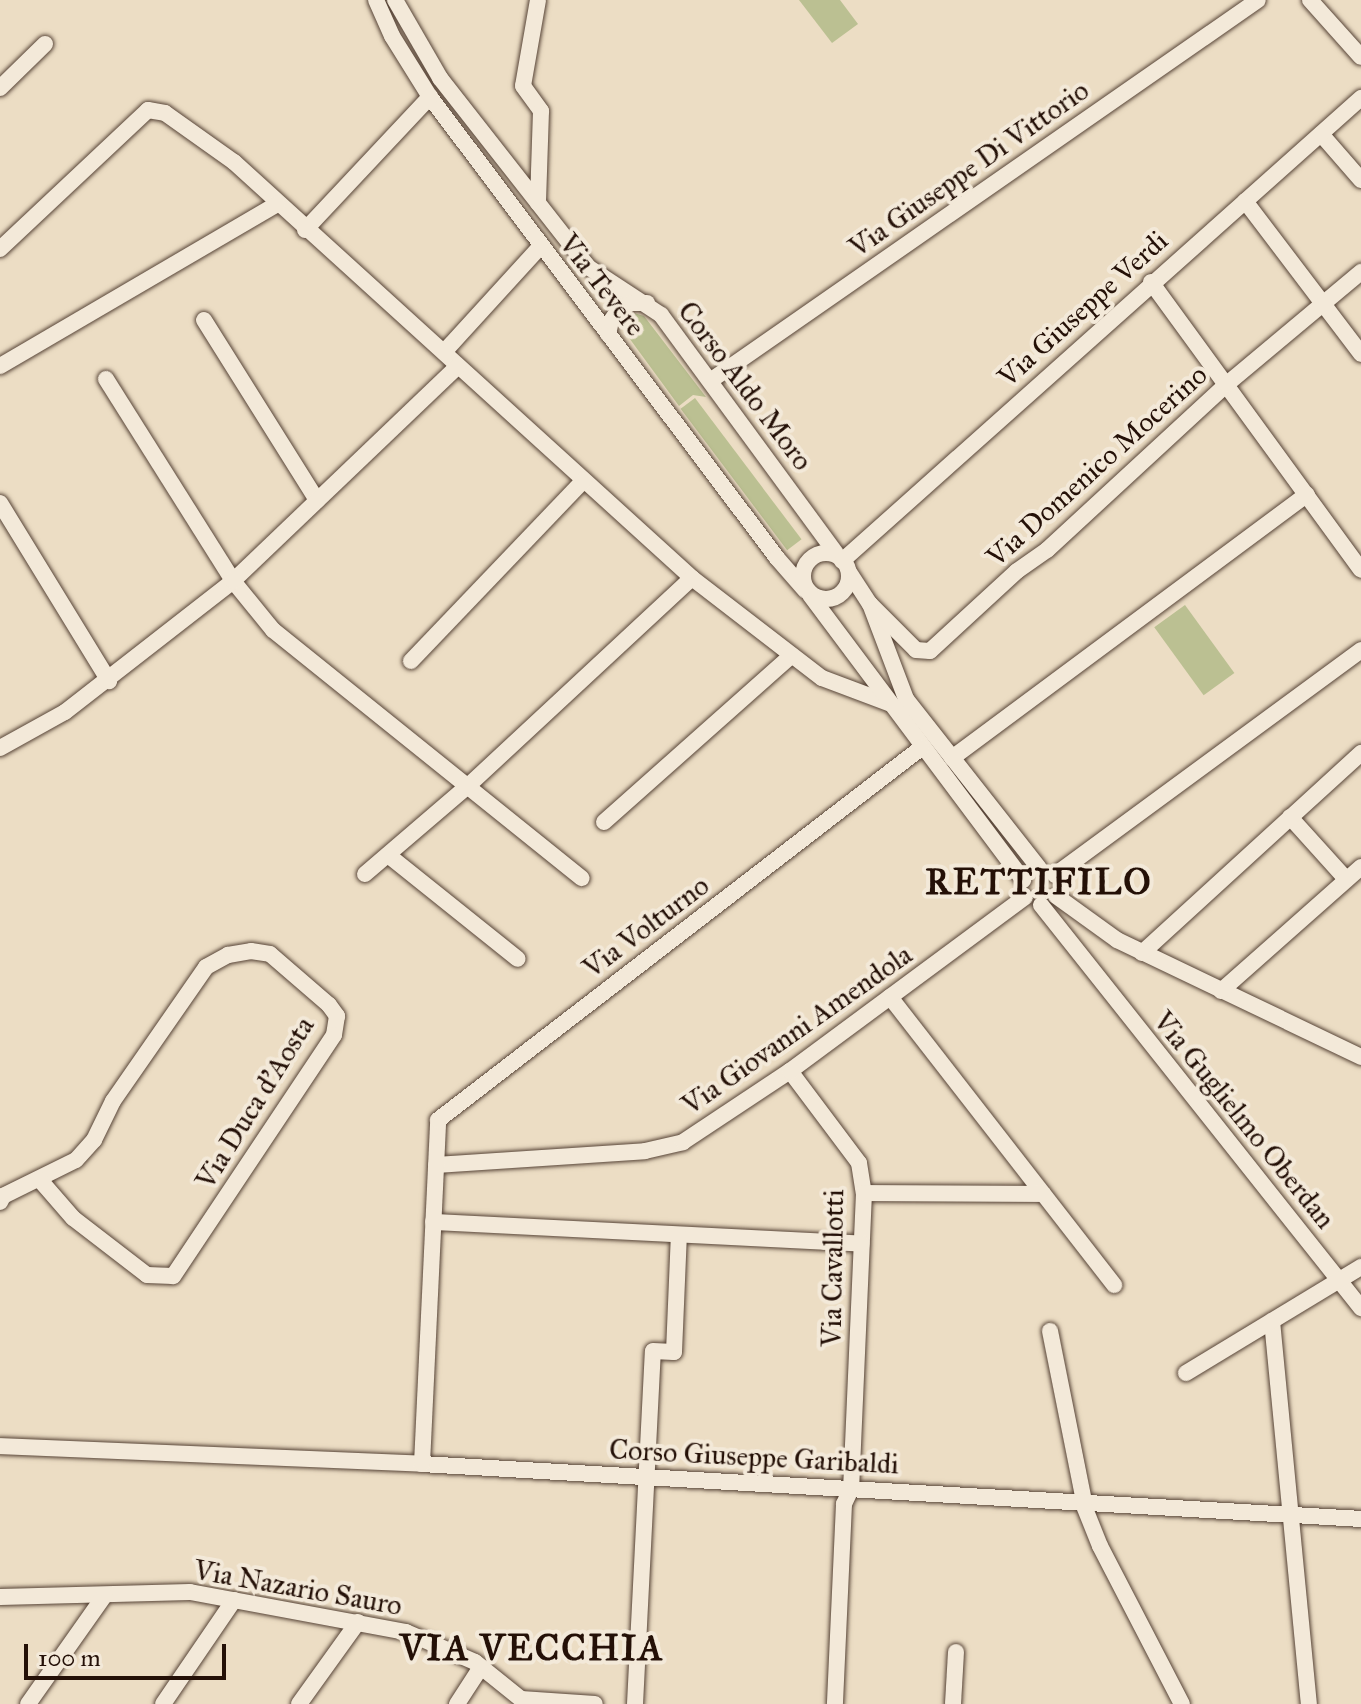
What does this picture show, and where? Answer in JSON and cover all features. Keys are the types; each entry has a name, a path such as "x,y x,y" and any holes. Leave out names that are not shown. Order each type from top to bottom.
{"street":[{"name":"Via Tevere","path":"376,0 392,36 430,97 540,247 807,592 888,703"},
{"name":"Corso Aldo Moro","path":"395,0 440,78 588,267 648,303 710,381 870,604 897,682 952,758 1047,871"},
{"path":"538,0 523,86 541,111 538,203"},
{"name":"Via Giuseppe Di Vittorio","path":"710,381 1258,0"},
{"path":"1310,0 1361,57"},
{"path":"0,88 45,44"},
{"path":"305,230 430,97"},
{"name":"Via Giuseppe Verdi","path":"842,562 1151,282 1361,98"},
{"path":"0,249 148,110 165,113 234,162 305,230 692,578 822,678 888,703 1030,894 1056,896 1092,925 1117,940 1361,1057"},
{"path":"1321,134 1361,180"},
{"path":"1245,201 1361,354"},
{"path":"0,366 277,204"},
{"path":"444,352 540,247"},
{"name":"Via Domenico Mocerino","path":"870,604 916,650 930,651 1017,571 1047,550 1227,384 1361,272"},
{"path":"1151,282 1361,570"},
{"path":"608,334 611,321 619,309 632,303 648,303"},
{"path":"204,320 317,500"},
{"path":"0,748 65,712 109,681 233,581 458,366"},
{"path":"106,379 233,581 273,630 582,878"},
{"path":"411,661 584,480"},
{"path":"952,758 1307,494"},
{"path":"0,503 109,681"},
{"path":"817,556 842,562 845,590 825,599 807,592 806,564 817,556"},
{"path":"365,874 469,785 692,578"},
{"path":"1030,894 1029,871 1047,871 1361,650"},
{"path":"604,822 792,655"},
{"name":"Via Volturno","path":"422,1464 438,1120 457,1102 921,748"},
{"path":"1142,953 1361,753"},
{"path":"1290,817 1346,879"},
{"path":"388,855 518,959"},
{"path":"1221,991 1361,867"},
{"path":"1047,871 1059,883 1056,896"},
{"name":"Via Guglielmo Oberdan","path":"1030,894 1361,1308"},
{"name":"Via Giovanni Amendola","path":"436,1165 645,1151 683,1142 790,1071 1030,894"},
{"path":"1075,949 1092,925"},
{"name":"Via Duca d'Aosta","path":"1,1198 76,1160 94,1140 113,1101 206,967 228,955 251,951 270,954 329,1005 337,1016 334,1035 173,1276 147,1275 73,1218 40,1180"},
{"path":"890,997 1114,1285"},
{"name":"Via Cavallotti","path":"790,1071 833,1123 859,1163 864,1193 851,1489 844,1504 835,1704"},
{"path":"864,1193 1043,1194"},
{"path":"433,1222 861,1244"},
{"path":"635,1704 653,1351 674,1352 679,1235"},
{"path":"1186,1373 1361,1267"},
{"path":"1272,1321 1309,1704"},
{"path":"1050,1331 1083,1501 1100,1546 1182,1704"},
{"path":"0,1446 422,1464"},
{"name":"Corso Giuseppe Garibaldi","path":"422,1464 1361,1519"},
{"name":"Via Nazario Sauro","path":"0,1597 190,1592 358,1622 406,1632 481,1667 524,1702"},
{"path":"28,1704 105,1595"},
{"path":"163,1704 234,1600"},
{"path":"299,1704 358,1622"},
{"path":"953,1704 956,1652"},
{"path":"457,1704 481,1667"},
{"path":"524,1702 595,1704"}],"green space":[{"path":"799,0 840,0 858,24 832,43"},
{"path":"634,313 644,316 706,397 693,395 679,406 624,331 627,318"},
{"path":"695,398 802,539 787,550 681,409"},
{"path":"1185,605 1234,673 1204,695 1154,627"}],"district":[{"name":"RETTIFILO","path":"1039,883"},
{"name":"VIA VECCHIA","path":"532,1649"}]}
